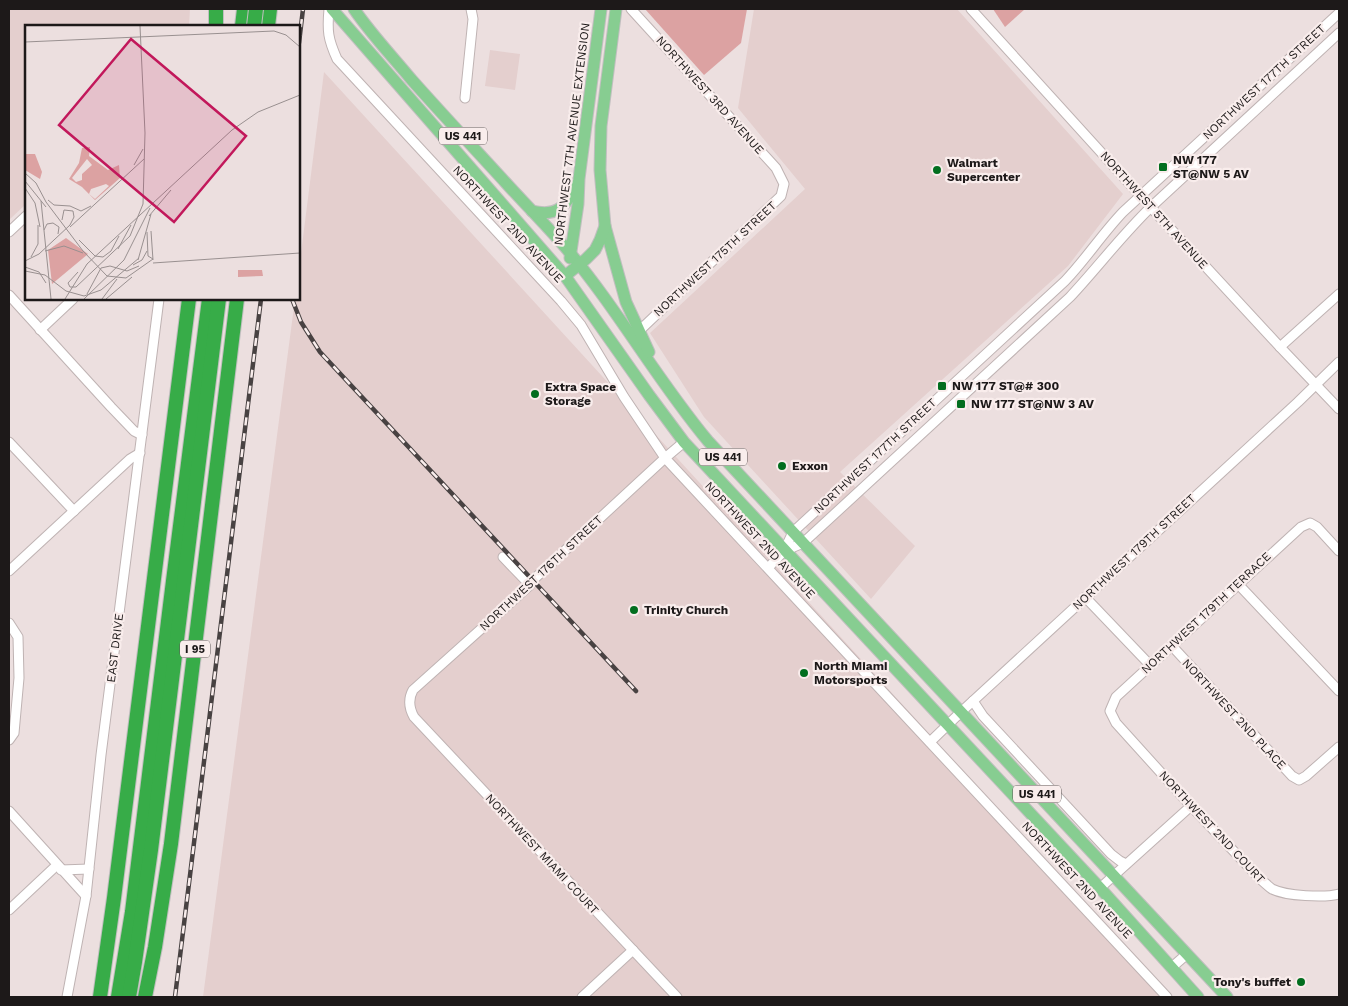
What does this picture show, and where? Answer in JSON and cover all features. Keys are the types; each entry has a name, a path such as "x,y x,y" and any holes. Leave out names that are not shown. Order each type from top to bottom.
{"highway":[{"path":"216,9 216,25"},
{"path":"242,25 244,9"},
{"path":"255,9 255,25"},
{"path":"268,25 270,9"},
{"path":"100,997 117,880 189,300"},
{"path":"118,997 132,912 210,300"},
{"path":"129,997 153,830 219,300"},
{"name":"I 95","path":"145,997 171,844 237,300"}],"main road":[{"name":"US 441","path":"331,9 355,34 564,276"},
{"name":"NORTHWEST 7TH AVENUE EXTENSION","path":"564,276 571,254 578,204 579,179 601,9"},
{"path":"616,9 601,126 600,170 605,226 626,302 660,376"},
{"name":"US 441","path":"356,12 416,84 571,254"},
{"path":"532,211 548,213 560,208 570,198 579,179"},
{"path":"564,276 591,255 598,245 605,226"},
{"name":"NORTHWEST 2ND AVENUE","path":"571,254 603,295 708,442 1227,997"},
{"name":"NORTHWEST 2ND AVENUE","path":"564,276 648,395 684,442 1100,888 1198,997"}],"street":[{"name":"NORTHWEST 2ND AVENUE","path":"331,9 328,26 330,43 337,59 581,325 624,397 665,458 1167,997"},
{"path":"465,98 473,19 471,9"},
{"name":"NORTHWEST 3RD AVENUE","path":"631,9 776,168 784,184"},
{"name":"NORTHWEST 5TH AVENUE","path":"971,9 1151,207 1339,409"},
{"name":"NORTHWEST 177TH STREET","path":"768,568 784,551 793,532 1065,281 1077,269 1113,222 1339,13"},
{"name":"NORTHWEST 177TH STREET","path":"784,551 803,543 1070,297 1128,230 1151,207 1339,33"},
{"name":"NORTHWEST 175TH STREET","path":"639,331 781,196 784,184"},
{"path":"9,232 25,217"},
{"path":"1280,347 1339,294"},
{"path":"9,295 110,407 134,432 142,435"},
{"path":"40,330 72,300"},
{"name":"EAST DRIVE","path":"67,997 86,896 101,755 159,300"},
{"name":"NORTHWEST 179TH STREET","path":"930,742 1339,362"},
{"path":"9,442 74,511"},
{"name":"NORTHWEST 176TH STREET","path":"410,709 410,695 413,690 684,442"},
{"path":"9,571 130,459 140,452"},
{"name":"NORTHWEST 179TH TERRACE","path":"1110,711 1116,697 1300,527 1310,523 1339,552"},
{"path":"503,557 530,584"},
{"path":"1238,584 1339,691"},
{"path":"1085,597 1150,665"},
{"path":"9,623 18,637 19,678 14,733 9,740"},
{"name":"NORTHWEST 2ND PLACE","path":"1172,646 1292,776 1299,780 1306,776 1339,747"},
{"path":"974,701 983,716 1111,854 1120,862 1126,864"},
{"name":"NORTHWEST MIAMI COURT","path":"410,709 414,717 678,997"},
{"name":"NORTHWEST 2ND COURT","path":"1110,711 1116,723 1191,806 1260,879 1271,888 1294,894 1332,896 1339,894"},
{"path":"1100,888 1191,806"},
{"path":"9,811 86,896"},
{"path":"9,910 59,867 89,869"},
{"path":"582,997 633,950"},
{"path":"1171,968 1187,954"}],"shaded area":[{"path":"9,9 190,9 189,25 25,25 25,205 10,219"},
{"path":"645,9 747,9 741,43 704,75"},
{"path":"754,9 957,9 1123,194 1068,266 840,472 915,546 871,599 704,417 650,333 805,189 738,108"},
{"path":"993,9 1025,9 1005,27"},
{"path":"490,50 520,54 515,90 485,86"},
{"path":"324,72 1170,997 203,997 295,300 300,300 300,261"}],"railway":[{"path":"300,34 303,9"},
{"path":"175,997 261,300"},
{"path":"292,300 301,322 320,352 636,691"}],"place":[{"name":"NW 177 ST@NW 5 AV","path":"1163,167"},
{"name":"Walmart Supercenter","path":"937,170"},
{"name":"NW 177 ST@# 300","path":"942,386"},
{"name":"Extra Space Storage","path":"535,394"},
{"name":"NW 177 ST@NW 3 AV","path":"961,404"},
{"name":"Exxon","path":"782,466"},
{"name":"Trinity Church","path":"634,610"},
{"name":"North Miami Motorsports","path":"804,673"},
{"name":"Tony's buffet","path":"1301,982"}]}
